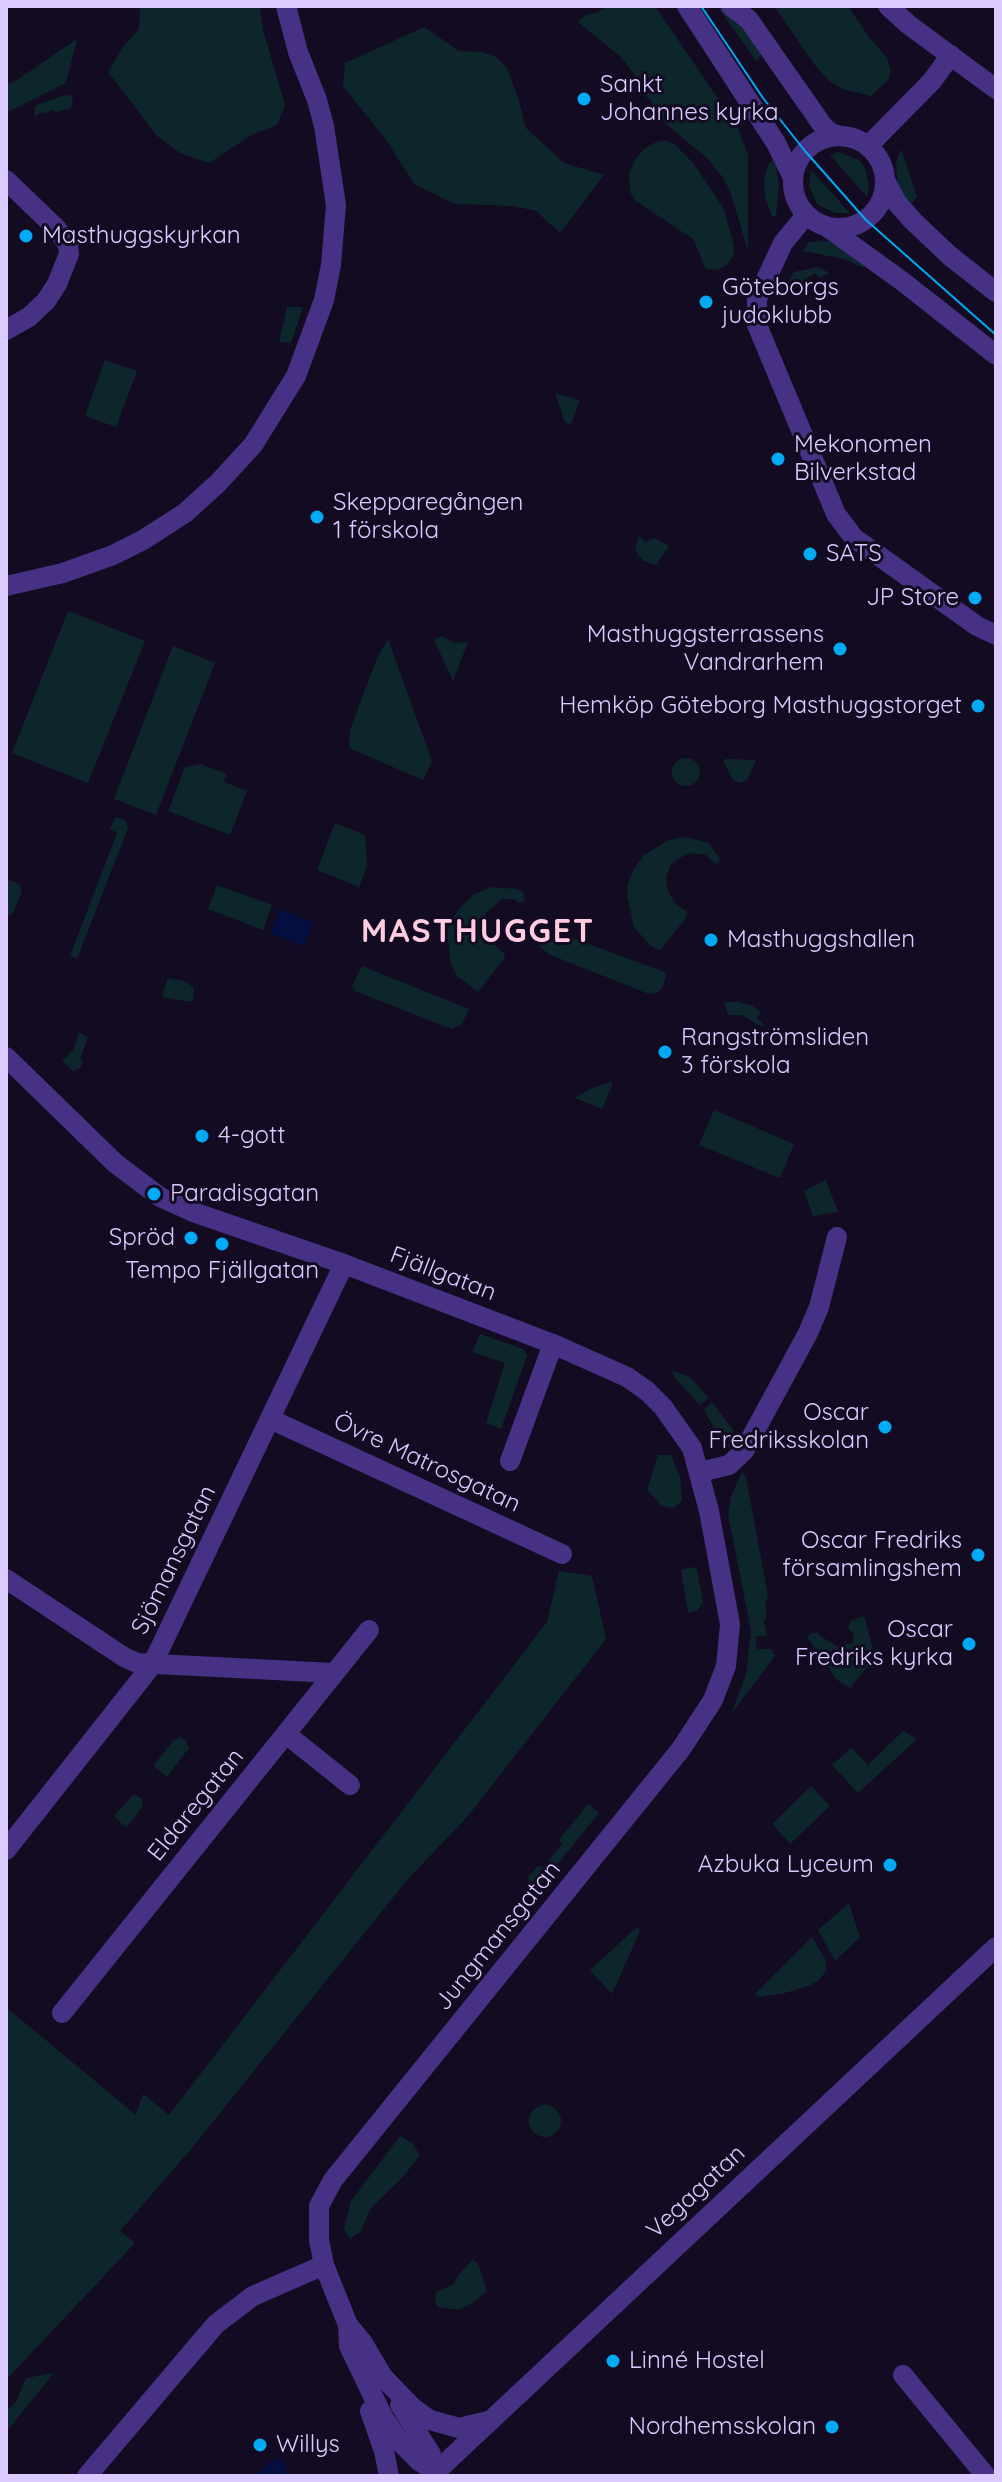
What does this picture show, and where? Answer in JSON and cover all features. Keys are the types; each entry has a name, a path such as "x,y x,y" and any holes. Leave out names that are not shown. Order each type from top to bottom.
{"street":[{"path":"6,586 63,573 113,555 185,513 253,445 296,376 324,300 331,265 336,205 324,126 298,52 286,6"},
{"path":"687,6 776,143 793,178 795,198 806,215 902,281 996,355"},
{"path":"731,6 744,13 823,126 831,133 868,146 877,156 897,203 913,221 996,292"},
{"path":"888,6 996,89"},
{"path":"868,146 932,81 951,55"},
{"path":"793,178 797,163 813,144 828,137 845,137"},
{"path":"6,180 57,229 68,245 69,254 57,284 46,301 29,317 6,330"},
{"path":"827,227 854,226 866,220 880,202 885,180"},
{"path":"806,215 783,243 757,299 757,325 836,514 854,538 977,626 996,635"},
{"name":"Fjällgatan","path":"6,1057 115,1163 154,1194 193,1212 344,1264 553,1344 627,1377 647,1391 692,1448 700,1472 730,1639"},
{"path":"700,1472 729,1465 744,1451 808,1333 819,1307 837,1237"},
{"name":"Sjömansgatan","path":"6,1850 152,1665 344,1264"},
{"path":"510,1461 553,1344"},
{"name":"Övre Matrosgatan","path":"270,1419 562,1554"},
{"path":"6,1579 124,1657 152,1665 189,1664 333,1673"},
{"name":"Eldaregatan","path":"62,2013 369,1630"},
{"name":"Jungmansgatan","path":"373,2378 349,2346 348,2325 324,2265 318,2226 319,2206 326,2191 702,1719 726,1666 730,1639"},
{"path":"286,1734 350,1785"},
{"name":"Vegagatan","path":"433,2472 996,1947"},
{"path":"87,2476 216,2324 253,2296 324,2265"},
{"path":"903,2375 986,2476"},
{"path":"433,2472 379,2421 366,2399 373,2378 418,2413 449,2426 468,2427 488,2421"},
{"path":"401,2401 431,2454 433,2472"},
{"path":"379,2421 389,2476"}],"green space":[{"path":"140,6 260,6 263,30 285,105 277,125 253,134 209,163 180,153 157,136 108,72 122,48 139,29"},
{"path":"608,6 655,6 738,128 748,155 748,251 724,179 709,160 652,112 652,101 640,92 634,74 621,57 578,22 585,15"},
{"path":"717,6 722,6 763,49 757,62"},
{"path":"774,6 848,6 887,58 891,71 888,80 871,96 843,89 830,82"},
{"path":"424,27 459,51 482,52 496,57 507,68 526,128 564,163 604,175 560,233 536,211 513,206 455,204 414,184 387,141 343,86 345,63"},
{"path":"77,39 66,83 6,113 6,83 14,82"},
{"path":"64,95 73,96 71,108 57,112 51,110 46,114 42,112 35,117 34,108 37,105"},
{"path":"665,140 674,144 694,164 724,209 734,247 733,256 727,265 717,270 706,269 693,239 636,201 630,192 629,174 635,160 644,149"},
{"path":"901,149 917,197 910,205 898,187 896,163"},
{"path":"839,152 859,160 865,168 869,188 867,197 830,155"},
{"path":"775,159 779,185 776,216 772,216 765,198 764,180 768,164"},
{"path":"811,170 850,213 835,213 817,204 809,186"},
{"path":"828,241 868,265 862,267 844,259 803,251 809,242"},
{"path":"818,267 830,273 819,278 816,273 800,287 797,283 788,287 790,292 783,295 794,272"},
{"path":"287,307 303,307 291,343 279,342"},
{"path":"105,360 137,371 116,427 85,416"},
{"path":"555,393 580,400 571,424 565,422"},
{"path":"639,536 645,542 655,538 669,546 656,565 638,555 635,547"},
{"path":"68,611 145,641 88,783 12,753"},
{"path":"442,636 454,643 468,642 453,681 434,640"},
{"path":"388,639 432,761 423,780 349,748 350,730 377,658"},
{"path":"173,646 215,663 156,815 114,799"},
{"path":"686,758 696,762 700,772 696,782 686,786 676,782 672,772 676,762"},
{"path":"723,760 756,760 747,780 740,783 733,780"},
{"path":"201,764 227,774 224,782 247,791 230,835 168,811 185,767"},
{"path":"115,817 125,820 128,828 77,959 70,956 117,833 110,829"},
{"path":"335,823 365,835 367,866 359,887 317,870"},
{"path":"683,837 708,842 720,859 716,864 706,855 688,853 671,864 666,877 668,891 674,902 687,912 660,951 651,946 634,927 627,896 628,883 644,855 669,840"},
{"path":"6,879 19,884 22,891 13,913 7,917 8,887"},
{"path":"217,885 272,905 263,930 208,909"},
{"path":"491,887 517,889 523,892 525,901 520,903 502,899 486,913 484,930 505,957 478,992 457,976 451,965 447,933 459,909 473,895"},
{"path":"535,933 575,939 664,972 666,976 662,988 657,993 649,994 548,954 537,944"},
{"path":"362,966 469,1009 462,1024 452,1029 355,991 352,986"},
{"path":"168,978 185,981 194,988 193,1002 162,997"},
{"path":"724,1002 753,1006 761,1013 757,1018 764,1025 762,1027 742,1015 728,1015"},
{"path":"79,1033 88,1037 80,1068 73,1071 62,1061 73,1050"},
{"path":"613,1083 602,1109 575,1098 590,1089"},
{"path":"714,1110 794,1144 780,1178 699,1145"},
{"path":"826,1180 838,1212 813,1216 804,1191"},
{"path":"480,1334 523,1349 527,1356 501,1429 486,1423 505,1363 472,1352"},
{"path":"672,1370 690,1377 709,1398 700,1405 675,1378"},
{"path":"712,1402 733,1430 733,1445 726,1449 704,1410"},
{"path":"658,1455 671,1455 680,1477 682,1501 673,1508 662,1506 647,1490"},
{"path":"742,1472 746,1477 768,1596 764,1621 767,1635 755,1637 757,1649 771,1649 775,1656 731,1714 746,1675 751,1631 728,1514 731,1497"},
{"path":"697,1569 703,1603 696,1611 688,1613 681,1570"},
{"path":"559,1571 592,1576 606,1639 468,1816 407,1880 192,2148 120,2231 135,2243 6,2380 6,2007 136,2115 143,2094 169,2115 547,1622"},
{"path":"864,1616 877,1664 869,1665 850,1688 837,1680 807,1637 819,1632 841,1649 852,1644 854,1635 848,1628 851,1621"},
{"path":"903,1731 917,1739 858,1793 832,1765 851,1748 868,1765"},
{"path":"180,1737 189,1748 167,1777 153,1766"},
{"path":"811,1786 830,1806 790,1844 772,1824"},
{"path":"134,1794 142,1799 143,1806 126,1828 114,1816"},
{"path":"588,1804 599,1813 538,1888 527,1878 538,1866 544,1867 562,1844 559,1840"},
{"path":"849,1903 860,1937 835,1961 818,1930"},
{"path":"637,1927 640,1931 612,1994 590,1970"},
{"path":"812,1937 826,1961 826,1971 819,1980 785,1993 759,1997 755,1994"},
{"path":"545,2105 556,2110 561,2121 556,2132 545,2137 534,2132 529,2121 534,2110"},
{"path":"400,2136 412,2143 420,2155 403,2177 371,2208 360,2232 350,2239 344,2229 351,2201"},
{"path":"472,2260 478,2263 487,2291 458,2310 438,2307 436,2292 454,2284"},
{"path":"54,2373 6,2432 6,2411 16,2402 26,2378"}],"shaded area":[{"path":"280,909 313,922 304,946 270,933"},
{"path":"273,2459 285,2463 287,2476 254,2476"}],"tram line":[{"path":"701,6 763,98 866,220 996,335"}],"place":[{"name":"Sankt Johannes kyrka","path":"584,99"},
{"name":"Masthuggskyrkan","path":"26,236"},
{"name":"Göteborgs judoklubb","path":"706,302"},
{"name":"Mekonomen Bilverkstad","path":"778,459"},
{"name":"Skepparegången 1 förskola","path":"317,517"},
{"name":"SATS","path":"810,554"},
{"name":"JP Store","path":"975,598"},
{"name":"Masthuggsterrassens Vandrarhem","path":"840,649"},
{"name":"Hemköp Göteborg Masthuggstorget","path":"978,706"},
{"name":"Masthuggshallen","path":"711,940"},
{"name":"Rangströmsliden 3 förskola","path":"665,1052"},
{"name":"4-gott","path":"202,1136"},
{"name":"Paradisgatan","path":"154,1194"},
{"name":"Spröd","path":"191,1238"},
{"name":"Tempo Fjällgatan","path":"222,1244"},
{"name":"Oscar Fredriksskolan","path":"885,1427"},
{"name":"Oscar Fredriks församlingshem","path":"978,1555"},
{"name":"Oscar Fredriks kyrka","path":"969,1644"},
{"name":"Azbuka Lyceum","path":"890,1865"},
{"name":"Linné Hostel","path":"613,2361"},
{"name":"Nordhemsskolan","path":"832,2427"},
{"name":"Willys","path":"260,2445"}],"district":[{"name":"MASTHUGGET","path":"478,932"}]}
